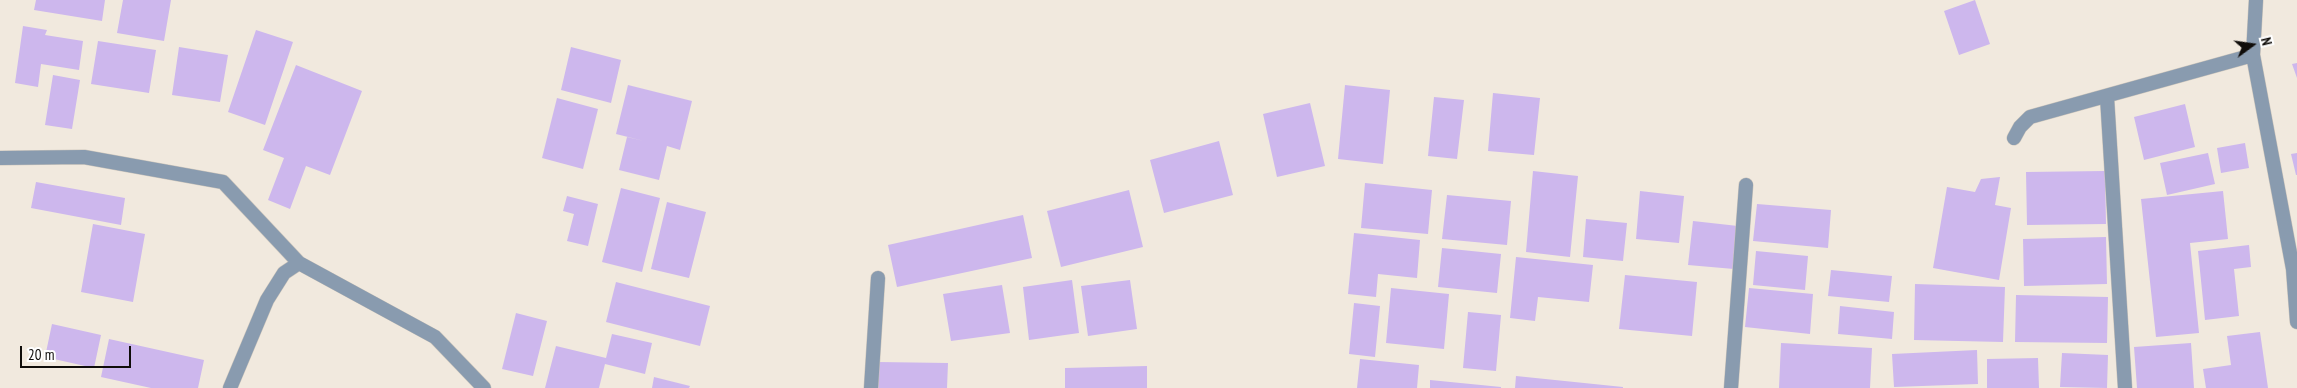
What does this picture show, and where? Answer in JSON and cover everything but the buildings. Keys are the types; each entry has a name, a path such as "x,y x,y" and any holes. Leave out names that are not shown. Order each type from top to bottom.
{"street":[{"path":"2256,0 2253,55 2292,269 2297,322"},
{"path":"2014,138 2020,127 2030,117 2253,55"},
{"path":"2107,96 2125,388"},
{"path":"0,158 84,157 222,182 299,263 435,337 484,388"},
{"path":"1731,388 1746,185"},
{"path":"230,388 267,300 284,273 299,263"},
{"path":"870,388 878,278"}]}
